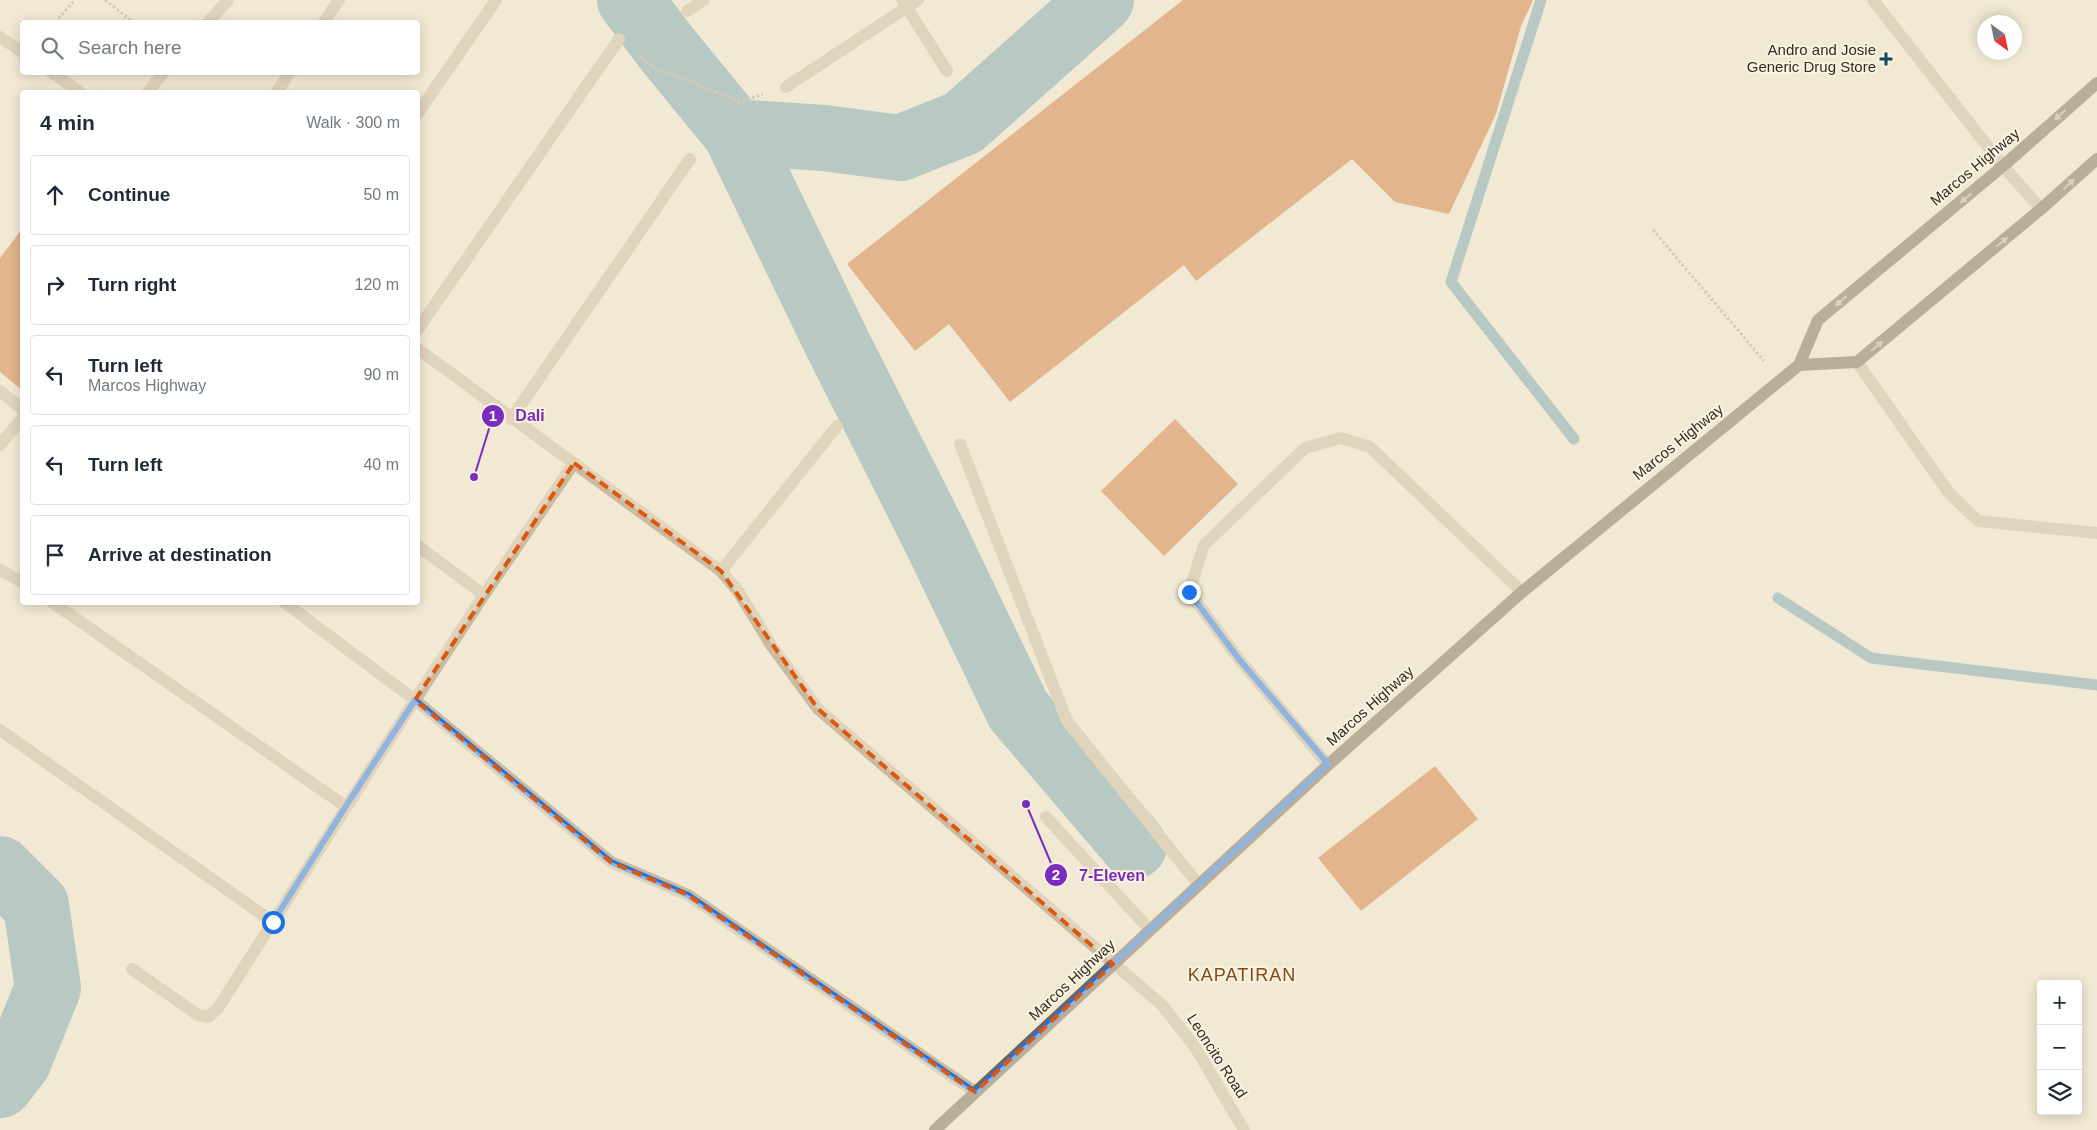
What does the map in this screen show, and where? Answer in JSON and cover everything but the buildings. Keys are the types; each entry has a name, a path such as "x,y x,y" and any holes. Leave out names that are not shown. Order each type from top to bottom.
{"main road":[{"name":"Marcos Highway","path":"934,1130 1328,764 1522,592 1799,365 1818,320 2003,166 2097,83"},
{"path":"1799,365 1857,362 2041,209 2097,159"}],"street":[{"path":"210,20 228,0"},
{"path":"325,20 339,0"},
{"path":"420,110 496,0"},
{"path":"687,11 704,0"},
{"path":"786,87 904,4 918,0"},
{"path":"1873,0 2003,166 2041,209"},
{"path":"904,4 947,71"},
{"path":"0,37 20,51"},
{"path":"420,327 619,39"},
{"path":"55,75 77,90"},
{"path":"150,90 162,75"},
{"path":"278,90 288,75"},
{"path":"511,419 690,159"},
{"name":"Leoncito Road","path":"420,351 720,572 738,591 771,645 818,709 1162,1005 1195,1047 1244,1130"},
{"path":"1857,362 1949,493 1978,521 2097,533"},
{"path":"0,391 20,407"},
{"path":"0,445 20,420"},
{"path":"720,572 837,426"},
{"path":"1328,764 1238,658 1189,592 1204,544 1305,448 1341,438 1370,447 1522,592"},
{"path":"960,444 1067,721 1199,885"},
{"path":"132,969 192,1011 208,1017 218,1008 346,806 484,594 574,463"},
{"path":"420,547 484,594"},
{"path":"0,570 20,581"},
{"path":"56,605 346,806"},
{"path":"288,605 415,700 611,862 688,895 975,1092"},
{"path":"0,730 273,922"},
{"path":"1046,817 1150,930"}],"path":[{"path":"57,20 75,0"},
{"path":"105,0 130,20"},
{"path":"653,67 740,102"},
{"path":"1653,230 1780,380"}],"highlighted area":[{"path":"574,463 721,571 818,709 1113,964 975,1092 688,895 611,862 415,700"}],"waterway":[{"path":"630,0 735,132 824,138 900,148 963,123 1101,0"},
{"path":"1541,0 1451,282 1574,439"},
{"path":"735,132 837,343 935,537 1018,710 1134,846"},
{"path":"1778,598 1871,658 2097,685"},
{"path":"0,869 36,905 48,988 18,1062 0,1085"}],"place":[{"name":"Andro and Josie Generic Drug Store","path":"1886,59"},
{"name":"Dali","path":"474,477"},
{"name":"7-Eleven","path":"1026,804"}],"district":[{"name":"KAPATIRAN","path":"1242,975"}],"route":[{"path":"273,922 415,700 611,862 688,895 975,1092 1328,764 1238,658 1189,592"}]}
